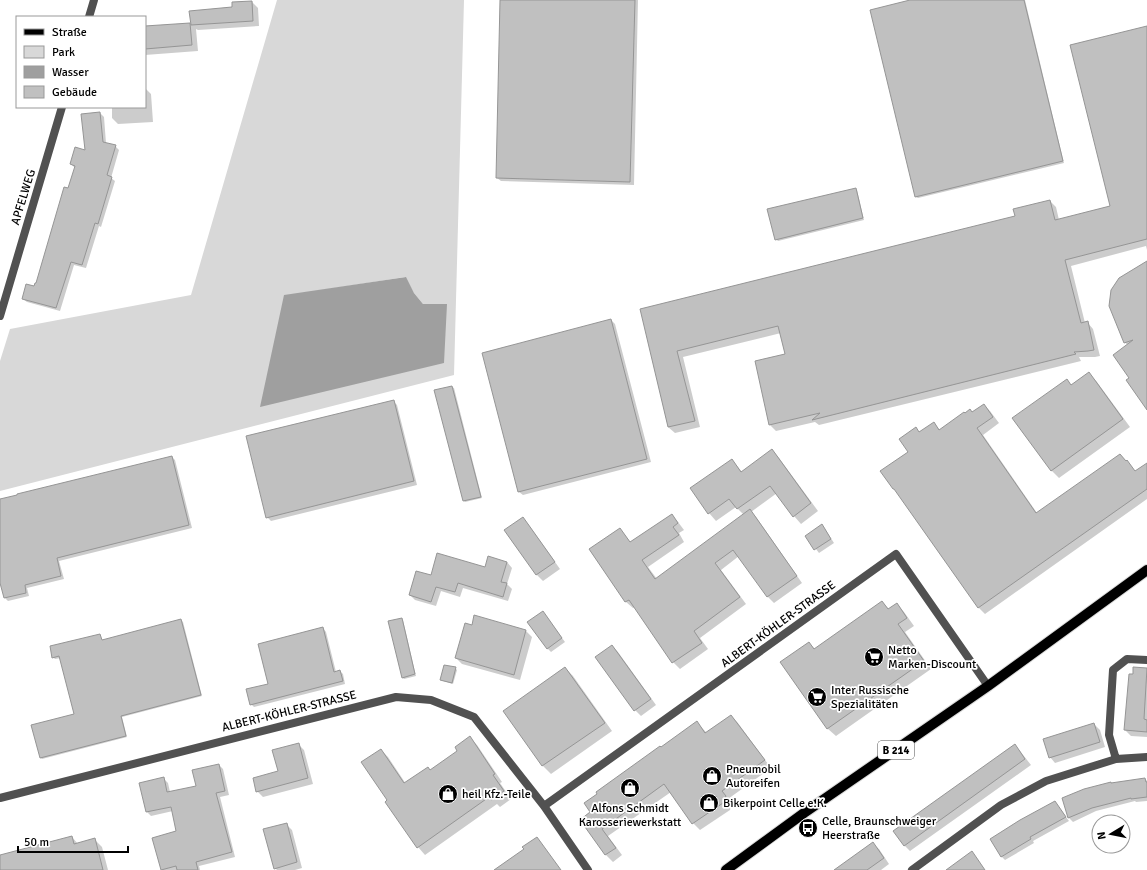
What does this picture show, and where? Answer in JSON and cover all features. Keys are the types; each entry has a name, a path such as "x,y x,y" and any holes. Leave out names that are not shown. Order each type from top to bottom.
{"main road":[{"name":"B 214","path":"726,870 804,813 988,686 1147,570"}],"street":[{"path":"89,16 94,0"},
{"name":"APFELWEG","path":"0,316 62,108"},
{"name":"ALBERT-KÖHLER-STRASSE","path":"544,806 896,554 988,686"},
{"path":"1116,759 1109,735 1112,670 1127,659 1147,660"},
{"name":"ALBERT-KÖHLER-STRASSE","path":"0,798 396,696 431,700 474,717 544,806 588,870"},
{"path":"912,870 1001,805 1046,781 1116,759 1147,757"}],"green space":[{"path":"277,0 464,0 454,375 0,491 0,361 10,329 191,295","holes":["405,277 414,293 423,304 284,296"]}],"water":[{"path":"406,277 414,293 423,304 447,304 444,363 260,407 284,295"}],"building":[{"path":"500,0 635,0 630,182 496,178"},
{"path":"910,0 1024,0 1063,161 915,197 870,10"},
{"path":"252,1 253,21 191,25 189,11 232,7 232,2"},
{"path":"190,23 192,45 146,49 146,26"},
{"path":"1147,26 1147,239 1065,260 1081,323 1088,321 1094,350 1074,352 1076,354 812,420 820,413 769,425 755,361 785,354 778,326 677,351 695,421 668,427 640,309 1015,216 1013,209 1050,200 1055,220 1110,206 1070,45"},
{"path":"100,112 103,142 116,145 107,175 112,177 98,224 95,223 82,265 71,262 56,308 22,299 26,284 34,286 36,283 64,187 68,188 75,166 70,164 75,147 85,150 81,114"},
{"path":"856,188 863,218 775,240 767,209"},
{"path":"1147,261 1147,410 1126,380 1129,378 1113,355 1133,340 1124,343 1109,306 1111,290 1119,278"},
{"path":"611,319 647,459 518,492 482,353"},
{"path":"1089,372 1123,419 1051,471 1012,418 1067,379 1071,385"},
{"path":"452,386 481,497 463,501 434,390"},
{"path":"394,400 414,481 266,518 246,436"},
{"path":"984,404 993,417 977,428 1036,513 1120,454 1126,461 1127,460 1135,471 1147,463 1147,489 978,608 880,471 908,452 899,439 916,427 919,432 934,422 939,430 964,412 965,413 970,409 972,412"},
{"path":"772,449 811,503 793,517 770,486 737,509 729,499 708,514 690,488 732,459 741,472"},
{"path":"172,456 189,525 57,558 61,576 25,585 26,593 4,598 0,583 0,499"},
{"path":"750,509 797,576 767,597 733,550 715,563 740,597 694,631 702,643 672,663 629,600 625,602 589,549 620,528 630,542 672,514 678,523 673,527 679,535 642,560 655,579"},
{"path":"523,517 555,562 536,575 504,530"},
{"path":"822,524 831,539 814,550 805,536"},
{"path":"437,553 485,567 488,556 507,562 501,582 507,583 503,597 458,583 455,592 436,587 431,602 409,595 416,571 431,575"},
{"path":"882,601 888,609 897,603 907,618 898,624 924,661 827,729 780,662 809,642 814,649"},
{"path":"543,611 562,638 547,649 527,622"},
{"path":"474,615 526,630 514,675 455,658 465,623 472,625"},
{"path":"402,618 415,674 402,678 388,621"},
{"path":"181,619 201,695 121,716 126,736 40,758 31,725 74,714 59,656 52,658 50,646 100,634 102,640"},
{"path":"323,627 334,672 340,670 343,681 250,705 246,689 268,684 258,644"},
{"path":"612,645 651,699 634,711 595,657"},
{"path":"444,665 456,667 452,683 440,680"},
{"path":"565,667 605,723 542,766 503,711"},
{"path":"1133,667 1147,668 1144,719 1147,720 1147,732 1124,730 1129,674 1133,674"},
{"path":"731,715 765,760 722,791 726,796 723,803 692,824 664,784 602,829 616,848 605,855 580,820 590,812 584,803 597,794 596,792 697,721 705,733"},
{"path":"1094,723 1100,742 1049,758 1043,739"},
{"name":"heil Kfz.-Teile","path":"470,736 495,774 493,775 504,791 491,800 489,797 417,848 385,802 387,800 361,762 381,749 404,783 428,767 430,770 457,751 455,747"},
{"path":"299,743 308,778 256,792 253,778 278,771 272,750"},
{"path":"1015,744 1025,759 904,846 893,831"},
{"path":"219,764 225,791 216,793 232,852 196,862 198,870 177,870 176,866 161,870 152,838 176,831 171,807 146,812 139,783 164,777 167,792 196,786 192,770"},
{"path":"1145,778 1147,782 1147,797 1131,798 1092,808 1068,818 1062,798 1084,789 1111,782"},
{"path":"1055,801 1066,817 1030,837 1031,839 1001,857 990,839 1020,820"},
{"path":"287,823 297,862 274,869 263,829"},
{"path":"72,836 74,844 95,838 103,870 0,870 0,855"},
{"path":"537,837 561,870 494,870 524,849 522,847"},
{"path":"873,842 884,858 867,870 834,870"},
{"path":"972,851 985,870 946,870"}],"place":[{"name":"Netto Marken-Discount","path":"874,657"},
{"name":"Inter Russische Spezialitäten","path":"817,697"},
{"name":"Pneumobil Autoreifen","path":"712,776"},
{"name":"Alfons Schmidt Karosseriewerkstatt","path":"630,788"},
{"name":"heil Kfz.-Teile","path":"448,794"},
{"name":"Bikerpoint Celle e.K.","path":"709,803"},
{"name":"Celle, Braunschweiger Heerstraße","path":"808,828"}]}
